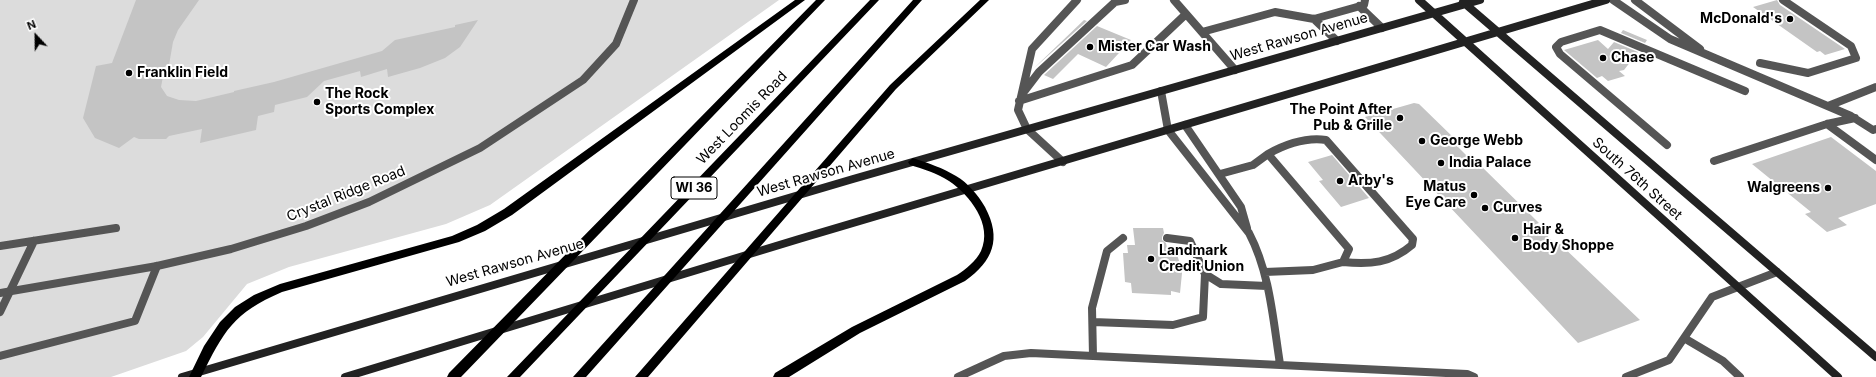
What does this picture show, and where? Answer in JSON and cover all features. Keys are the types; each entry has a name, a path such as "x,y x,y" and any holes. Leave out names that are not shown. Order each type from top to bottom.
{"main road":[{"path":"197,375 214,338 223,325 238,309 258,296 280,288 455,239 482,228 508,212 801,0"},
{"path":"453,377 821,0"},
{"name":"West Loomis Road","path":"513,377 875,0"},
{"name":"WI 36","path":"579,377 918,0"},
{"path":"641,377 893,86 985,0"},
{"name":"South 76th Street","path":"1419,0 1838,377"},
{"name":"West Rawson Avenue","path":"182,377 197,375 492,284 853,179 1382,28 1433,13 1463,2 1480,0"},
{"path":"345,377 799,239 1606,0"},
{"name":"South 76th Street","path":"1463,2 1876,357"},
{"path":"779,377 856,330 961,278 974,269 987,249 989,237 986,220 979,203 968,190 946,174 913,162"}],"street":[{"name":"Crystal Ridge Road","path":"0,293 157,266 231,249 306,226 369,202 480,148 583,80 616,44 634,0"},
{"path":"1063,162 1027,129 1018,110 1019,99 1032,49 1077,0"},
{"path":"1019,99 1039,72 1115,2 1125,0"},
{"path":"1174,0 1235,70"},
{"path":"1202,32 1275,12 1314,19 1359,6 1364,4 1364,0"},
{"path":"1614,0 1670,39 1855,118 1875,131"},
{"path":"1635,0 1712,58"},
{"path":"1760,64 1808,73 1856,58 1851,46 1783,0"},
{"path":"1359,6 1382,28"},
{"path":"1019,99 1096,74 1132,65 1186,14"},
{"path":"1314,19 1337,40"},
{"path":"1667,145 1560,54 1556,47 1561,42 1600,30 1745,91"},
{"path":"1828,106 1876,87"},
{"path":"1161,91 1168,130 1249,233 1259,252 1265,272 1280,364"},
{"path":"1714,161 1827,124 1855,118"},
{"path":"1827,124 1876,160"},
{"path":"1185,125 1198,146 1220,174 1241,207 1249,233"},
{"path":"1220,174 1253,165 1268,154 1300,142 1314,139 1326,140 1406,228 1413,239 1412,245 1404,253 1379,263 1370,265 1343,262 1314,270 1265,272"},
{"path":"1268,154 1349,249 1343,262"},
{"path":"0,246 116,228"},
{"path":"1094,356 1092,308 1106,251 1123,238"},
{"path":"1093,322 1173,324 1203,317 1205,274 1190,241 1167,238"},
{"path":"0,312 34,241"},
{"path":"0,356 135,321 157,266"},
{"path":"1626,377 1669,360 1712,297 1777,272"},
{"path":"1205,274 1221,284 1267,286"},
{"path":"1684,338 1723,361 1740,377"},
{"path":"958,377 1004,356 1031,353 1467,374 1474,377"}],"shaded area":[{"name":"The Rock Sports Complex","path":"0,0 779,0 490,205 446,224 289,267 247,284 203,337 186,351 111,377 0,377"}],"building":[{"name":"Franklin Field","path":"136,0 199,0 178,30 173,42 169,65 165,66 161,87 167,96 179,100 196,101 274,82 382,51 395,40 455,27 455,25 478,20 460,47 445,58 420,68 388,77 387,69 361,77 360,71 324,81 307,97 275,105 274,112 258,116 256,130 200,143 202,129 169,136 166,139 139,139 134,137 119,148 95,138 83,118 96,66 112,63"},
{"name":"McDonald's","path":"1777,0 1780,5 1845,49 1825,55 1820,51 1817,52 1753,7"},
{"path":"1084,20 1087,21 1033,69"},
{"name":"Mister Car Wash","path":"1097,26 1131,40 1106,67 1078,54 1053,79 1044,75"},
{"path":"1623,30 1647,40 1645,43 1621,33"},
{"name":"Chase","path":"1598,40 1608,49 1614,42 1638,52 1624,70 1619,71 1625,76 1608,81 1602,76 1597,78 1564,50"},
{"path":"1414,103 1419,104 1455,139 1451,140 1476,165 1479,164 1539,223 1536,224 1556,245 1560,244 1640,320 1578,343 1365,117"},
{"name":"Walgreens","path":"1831,137 1876,171 1876,204 1838,218 1847,225 1827,232 1805,214 1811,212 1752,164"},
{"name":"Arby's","path":"1332,155 1369,198 1341,207 1319,181 1323,180 1308,162"},
{"name":"Landmark Credit Union","path":"1133,228 1163,228 1164,233 1162,240 1166,243 1167,248 1175,248 1180,264 1182,273 1180,293 1171,291 1171,295 1132,293 1131,283 1125,282 1123,253 1128,253 1127,245 1135,245"}],"place":[{"name":"McDonald's","path":"1790,19"},
{"name":"Mister Car Wash","path":"1090,47"},
{"name":"Chase","path":"1603,58"},
{"name":"Franklin Field","path":"129,73"},
{"name":"The Rock Sports Complex","path":"317,102"},
{"name":"The Point After Pub & Grille","path":"1400,118"},
{"name":"George Webb","path":"1422,141"},
{"name":"India Palace","path":"1441,163"},
{"name":"Arby's","path":"1340,181"},
{"name":"Walgreens","path":"1828,188"},
{"name":"Matus Eye Care","path":"1474,195"},
{"name":"Curves","path":"1485,208"},
{"name":"Hair & Body Shoppe","path":"1515,238"},
{"name":"Landmark Credit Union","path":"1151,259"}]}
